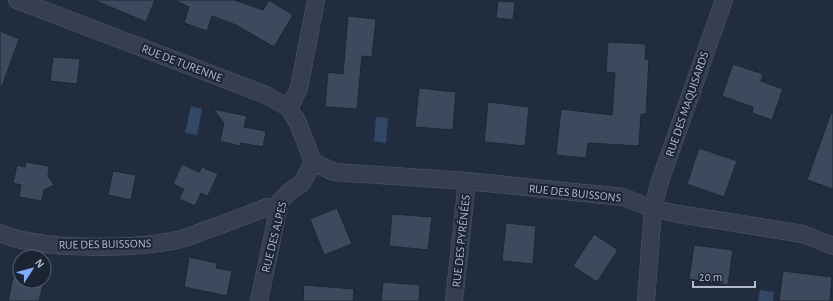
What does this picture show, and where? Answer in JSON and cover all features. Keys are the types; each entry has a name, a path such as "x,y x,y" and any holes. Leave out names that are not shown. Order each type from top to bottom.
{"street":[{"name":"RUE DE TURENNE","path":"17,0 49,6 266,94 289,108 298,123 313,162"},
{"path":"289,108 299,88 316,0"},
{"name":"RUE DES MAQUISARDS","path":"646,301 653,209 659,184 724,0"},
{"name":"RUE DES BUISSONS","path":"313,162 334,172 467,182 623,197 653,209 803,234 833,246"},
{"name":"RUE DES ALPES","path":"259,301 280,201 288,192 302,183 313,162"},
{"name":"RUE DES PYRÉNÉES","path":"454,301 467,182"},
{"name":"RUE DES BUISSONS","path":"0,233 11,238 44,244 94,246 148,245 178,240 268,207 279,207"}],"water":[{"path":"191,106 202,109 197,135 185,133"},
{"path":"376,117 388,118 386,143 374,141"},
{"path":"760,290 774,292 773,301 758,301"}],"building":[{"path":"94,0 155,0 146,22"},
{"path":"174,0 234,0 263,10 269,0 293,15 274,47 236,25 212,16 207,31 184,23 189,7"},
{"path":"498,1 515,2 513,20 496,18"},
{"path":"348,16 376,19 372,57 362,56 357,109 325,107 328,72 343,74"},
{"path":"0,31 19,39 2,86 0,86"},
{"path":"608,42 646,44 645,59 649,59 646,114 641,114 639,146 588,143 586,158 556,155 561,109 612,115 615,73 606,72"},
{"path":"53,57 80,59 77,84 50,81"},
{"path":"733,64 763,74 761,81 783,89 772,120 752,113 753,107 722,96"},
{"path":"419,88 456,92 453,130 415,127"},
{"path":"488,102 529,107 525,146 484,142"},
{"path":"213,109 247,116 244,127 266,131 263,147 241,143 240,146 220,141 224,123"},
{"path":"831,113 833,113 833,189 807,180"},
{"path":"699,148 737,161 724,197 687,184"},
{"path":"26,162 49,166 48,176 54,185 44,190 42,201 19,197 21,185 13,183 17,165 25,167"},
{"path":"182,164 199,172 202,167 218,174 208,196 201,193 195,206 179,199 184,189 173,184"},
{"path":"113,171 136,175 131,200 108,195"},
{"path":"337,208 352,244 324,255 310,219"},
{"path":"392,214 432,217 428,250 389,246"},
{"path":"506,223 536,226 533,264 502,261"},
{"path":"594,234 618,250 597,282 573,266"},
{"path":"694,245 733,250 728,285 689,279"},
{"path":"189,257 217,263 216,268 232,271 227,296 184,287"},
{"path":"783,271 832,277 830,301 779,301"},
{"path":"12,282 12,289 42,289 39,301 8,301"},
{"path":"383,282 420,285 419,301 381,301"},
{"path":"304,285 354,289 353,301 303,301"}]}
